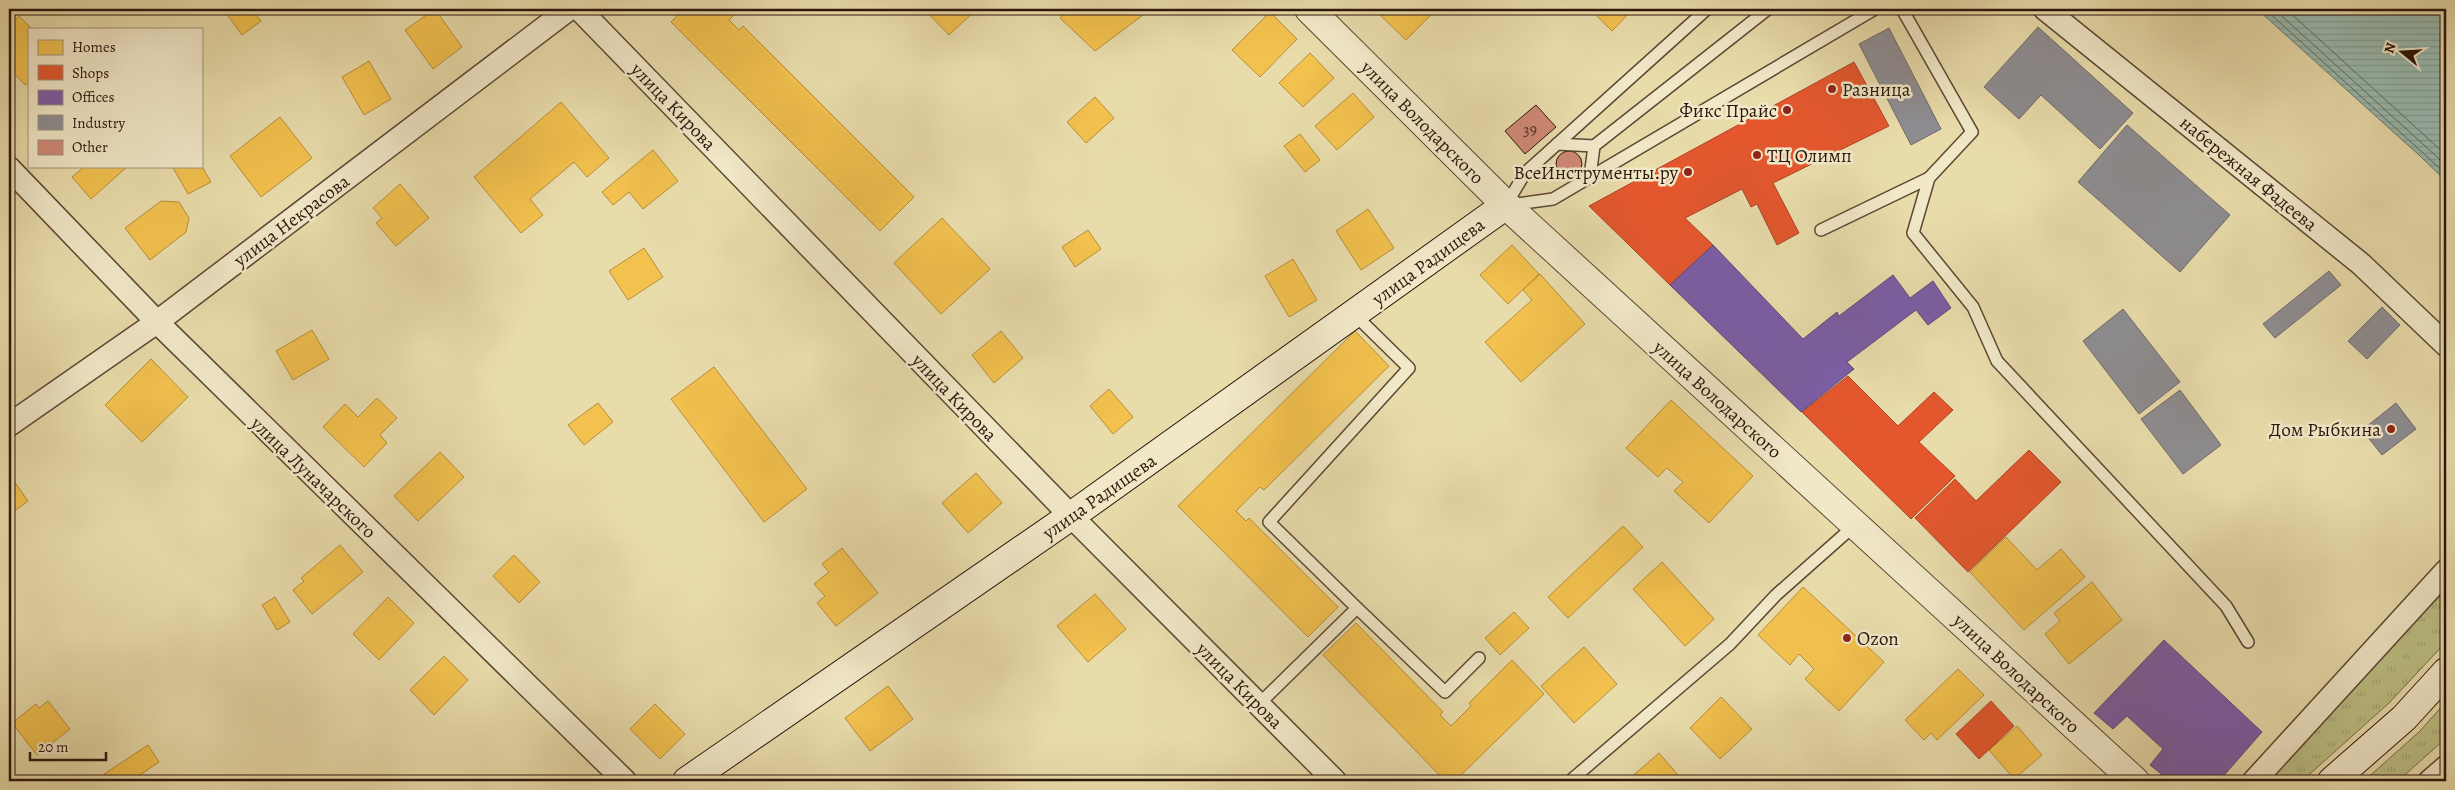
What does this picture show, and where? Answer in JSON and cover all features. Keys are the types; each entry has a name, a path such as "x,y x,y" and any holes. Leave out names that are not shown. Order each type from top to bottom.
{"main road":[{"name":"улица Володарского","path":"1309,9 1506,205 2135,781"},
{"name":"улица Радищева","path":"687,781 1071,516 1506,205"},
{"path":"2332,781 2404,718 2446,672"}],"street":[{"name":"улица Некрасова","path":"9,426 156,322 569,9"},
{"name":"улица Кирова","path":"579,9 1071,516 1335,781"},
{"name":"набережная Фадеева","path":"2045,9 2362,264 2446,345"},
{"name":"улица Луначарского","path":"9,168 156,322 625,781"},
{"path":"2254,781 2446,571"},
{"path":"2430,781 2446,767"}],"lane":[{"path":"1506,205 1525,173 1707,9"},
{"path":"1557,144 1594,146 1768,9"},
{"path":"1506,205 1553,199 1875,9"},
{"path":"1821,230 1928,178 1972,132 1902,9"},
{"path":"1590,177 1594,146"},
{"path":"1928,178 1913,233 1973,307 1997,361 2226,606 2248,642"},
{"path":"1354,314 1409,368 1269,522 1445,692 1478,658"},
{"path":"1570,781 1730,644 1776,595 1855,524"},
{"path":"1259,704 1357,608"}],"green space":[{"path":"2446,590 2446,642 2389,703 2302,781 2259,781"},
{"path":"2446,702 2446,738 2398,781 2364,781 2419,732"}],"water":[{"path":"2257,9 2446,9 2446,181 2420,156"}],"building: Homes":[{"path":"223,9 252,9 261,21 242,35"},
{"path":"435,9 462,47 433,69 405,30"},
{"path":"684,9 740,9 729,20 739,30 743,26 914,197 880,231 671,22"},
{"path":"924,9 977,9 949,35"},
{"path":"1069,9 1151,9 1095,51 1060,18"},
{"path":"1385,9 1437,9 1406,40 1379,14"},
{"path":"1590,9 1633,9 1612,31"},
{"path":"1270,12 1297,39 1260,77 1232,50"},
{"path":"19,16 31,28 28,28 28,83 25,85 9,68 9,26"},
{"path":"1310,53 1334,78 1303,107 1279,83"},
{"path":"369,61 391,99 364,115 342,77"},
{"path":"1353,93 1374,117 1337,150 1315,126"},
{"path":"1095,97 1114,118 1086,143 1067,122"},
{"path":"561,102 609,158 587,177 574,162 530,199 543,215 521,233 474,177"},
{"path":"280,117 312,158 261,197 230,156"},
{"path":"1300,134 1320,160 1305,172 1284,146"},
{"path":"653,150 678,181 643,209 629,192 613,205 602,192"},
{"path":"202,167 211,182 188,194 173,168"},
{"path":"83,168 126,168 91,199 72,177"},
{"path":"400,184 429,218 396,246 376,223 382,218 373,208"},
{"path":"161,201 179,202 189,218 186,232 150,260 125,228"},
{"path":"1368,209 1394,248 1361,270 1336,231"},
{"path":"942,218 990,269 941,314 894,263"},
{"path":"1088,230 1101,249 1075,267 1062,247"},
{"path":"1512,245 1539,274 1508,304 1480,275"},
{"path":"644,248 663,277 628,300 609,271"},
{"path":"1293,259 1317,300 1289,317 1265,276"},
{"path":"1540,274 1585,324 1521,382 1485,342 1532,300 1523,290"},
{"path":"312,330 329,359 293,380 276,351"},
{"path":"1001,331 1023,358 994,383 972,355"},
{"path":"1355,331 1389,366 1264,490 1260,487 1236,511 1246,521 1249,518 1338,607 1308,637 1178,506"},
{"path":"151,359 188,397 142,442 105,405"},
{"path":"714,367 807,489 764,522 671,399"},
{"path":"1109,389 1133,417 1113,434 1090,406"},
{"path":"377,398 397,418 380,435 387,443 364,467 323,427 345,404 358,417"},
{"path":"1671,400 1753,476 1709,523 1674,491 1683,482 1667,468 1658,477 1626,448"},
{"path":"598,403 613,422 584,445 568,425"},
{"path":"440,452 464,477 418,521 394,496"},
{"path":"976,473 1002,503 968,533 942,503"},
{"path":"9,474 28,501 9,515"},
{"path":"1623,526 1643,547 1568,618 1548,597"},
{"path":"2006,537 2037,570 2061,549 2085,577 2024,630 1970,572"},
{"path":"340,545 363,572 312,614 293,590 304,581 301,578"},
{"path":"842,548 878,593 836,626 817,603 825,596 814,584 829,572 822,564"},
{"path":"514,555 540,582 519,603 493,576"},
{"path":"1662,562 1714,619 1685,646 1633,589"},
{"path":"2092,582 2122,620 2069,664 2045,634 2060,621 2054,613"},
{"path":"1803,587 1884,662 1839,711 1805,679 1814,669 1799,654 1790,665 1758,635"},
{"path":"1095,594 1126,629 1088,662 1057,626"},
{"path":"275,597 290,622 277,630 262,605"},
{"path":"388,597 414,623 379,660 353,634"},
{"path":"1514,612 1529,628 1500,655 1485,638"},
{"path":"1356,623 1443,712 1440,715 1451,726 1471,706 1469,703 1512,660 1544,694 1455,781 1445,781 1323,655"},
{"path":"1584,647 1617,684 1574,723 1541,686"},
{"path":"444,656 468,680 434,715 410,690"},
{"path":"1958,669 1984,695 1937,740 1931,733 1924,740 1905,720"},
{"path":"888,686 913,719 870,751 845,718"},
{"path":"1721,697 1752,729 1720,759 1690,728"},
{"path":"48,701 70,729 37,755 12,723 36,704 39,708"},
{"path":"655,704 685,734 660,759 630,729"},
{"path":"2017,726 2042,755 2014,779 1989,750"},
{"path":"148,745 159,762 131,781 109,781 104,774"},
{"path":"1659,753 1683,781 1630,781 1629,779"}],"building: Shops":[{"name":"ТЦ Олимп","path":"1854,62 1889,126 1773,183 1799,233 1777,245 1757,204 1751,207 1742,189 1685,218 1713,245 1670,285 1589,206"},
{"path":"1848,376 1898,426 1934,392 1953,410 1919,442 1955,476 1911,519 1802,412"},
{"path":"2029,450 2061,482 1968,572 1915,518 1955,479 1976,501"},
{"path":"1991,701 2014,726 1979,759 1956,734"}],"building: Offices":[{"path":"1713,245 1803,339 1837,312 1839,316 1893,275 1910,298 1933,281 1951,308 1928,325 1916,310 1847,362 1854,369 1801,412 1670,285"},
{"path":"2164,640 2262,732 2219,781 2170,781 2150,765 2163,749 2127,716 2113,729 2094,713"}],"building: Industry":[{"path":"2038,27 2133,113 2100,149 2041,95 2019,119 1984,87"},
{"path":"1889,28 1941,129 1911,145 1859,44"},
{"path":"2127,125 2230,215 2180,272 2078,182"},
{"path":"2329,271 2341,285 2275,338 2263,324"},
{"path":"2382,307 2400,325 2367,359 2348,341"},
{"path":"2123,309 2180,382 2139,414 2083,341"},
{"path":"2180,390 2221,445 2183,474 2141,419"},
{"path":"2396,403 2416,429 2382,455 2362,430"}],"building: Other":[{"path":"1536,105 1556,127 1525,154 1505,131"},
{"path":"1569,151 1578,155 1582,164 1578,173 1569,177 1560,173 1556,164 1560,155"}],"place":[{"name":"Разница","path":"1832,89"},
{"name":"Фикс Прайс","path":"1787,110"},
{"name":"ТЦ Олимп","path":"1757,155"},
{"name":"ВсеИнструменты.ру","path":"1688,172"},
{"name":"Дом Рыбкина","path":"2391,429"},
{"name":"Ozon","path":"1847,638"}]}
